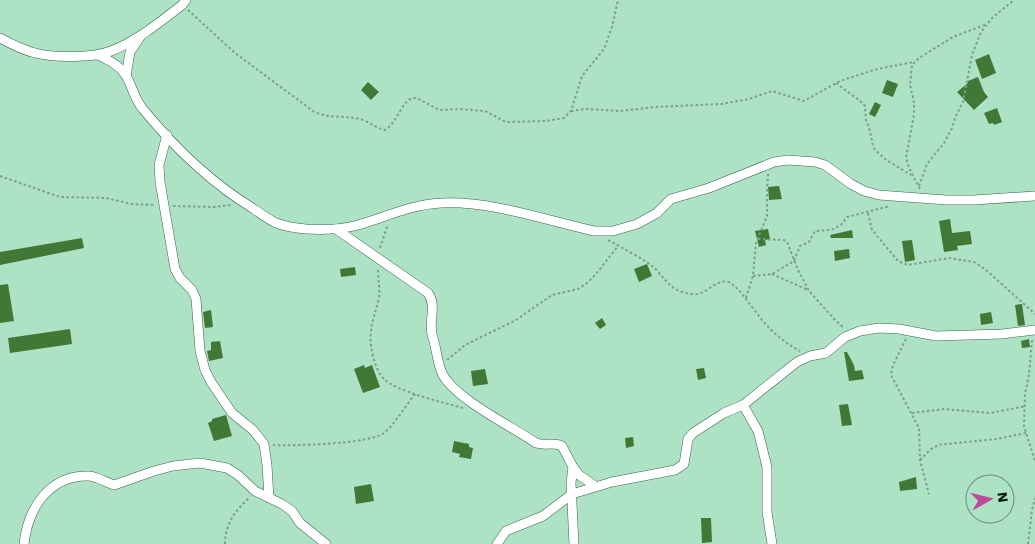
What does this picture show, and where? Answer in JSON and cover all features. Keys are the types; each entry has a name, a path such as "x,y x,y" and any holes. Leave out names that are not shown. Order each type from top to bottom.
{"street":[{"path":"0,38 23,50 37,54 57,56 98,55 121,46 142,34 184,3"},
{"path":"126,76 130,52 142,34"},
{"path":"98,55 113,62 126,76 137,100 167,135 213,181 276,223 291,228 336,229 357,225 414,206 453,202 480,205 594,231 613,231 637,224 658,213 671,199 709,188 769,164 788,160 815,162 825,165 851,184 864,191 879,195 926,200 974,200 1035,196"},
{"path":"167,135 159,165 163,205 175,270 192,290 196,299 200,351 205,370 224,403 232,413 253,430 264,444 269,498"},
{"path":"336,229 420,286 432,298 431,332 436,346 439,367 450,386 470,401 536,442 542,445 553,443 562,446 573,467 595,486"},
{"path":"498,544 506,531 543,516 572,494 595,486 675,470 684,464 688,439 694,433 724,413 743,405 797,362 810,356 826,353 845,337 879,328 900,329 936,336 1002,334 1034,330"},
{"path":"743,405 758,431 767,467 767,512 772,544"},
{"path":"24,544 29,522 39,501 51,487 65,480 90,476 114,485 164,468 200,463 227,468 238,475 256,491 292,511 300,524 326,544"},
{"path":"573,467 571,476 574,544"}],"path":[{"path":"184,3 235,53 313,111 326,116 358,119 385,130 407,101 412,98 417,98 439,110 485,111 506,122 558,120 568,115 582,76 604,49 612,27 618,0"},
{"path":"919,186 927,164 939,150 952,128 963,102 972,55 981,32 986,24 1014,0"},
{"path":"571,111 586,109 620,111 655,106 721,104 749,99 772,91 804,101 836,83 877,69 914,62 953,37 986,24"},
{"path":"914,62 910,76 914,115 906,158 926,200"},
{"path":"836,83 865,106 866,120 872,146 875,150 885,159 913,176"},
{"path":"746,298 753,276 758,239 767,216 769,164"},
{"path":"0,176 60,197 105,198 132,204 213,207 246,204"},
{"path":"753,276 772,274 794,260 800,246 809,242 815,231 831,230 841,225 847,217 895,204"},
{"path":"868,212 872,230 898,261 908,265 949,258 974,262 1035,314"},
{"path":"392,219 384,234 378,259 379,295 370,331 371,348 374,358 383,379 391,384 415,394 469,410"},
{"path":"594,231 650,264 674,289 688,294 700,294 720,282 725,281 734,286 774,333 788,344 810,356"},
{"path":"758,239 785,240 809,291 838,324 854,334"},
{"path":"439,367 465,345 516,320 552,295 578,289 586,284 618,246"},
{"path":"772,274 809,291"},
{"path":"1034,330 1029,359 1029,376 1025,390 1026,433 1035,462"},
{"path":"914,333 906,338 893,365 891,375 916,421 920,434 920,460 929,494"},
{"path":"264,444 289,446 370,439 378,436 391,425 415,394"},
{"path":"912,413 944,409 980,414 1026,406"},
{"path":"920,460 938,445 997,439 1026,433"},
{"path":"225,544 229,523 237,510 256,491"},
{"path":"1028,544 1035,498"}],"building":[{"path":"989,54 996,73 982,79 975,60"},
{"path":"978,77 988,97 974,110 957,92 968,81"},
{"path":"887,80 898,84 893,97 882,93"},
{"path":"368,82 379,92 371,100 361,90"},
{"path":"875,102 881,105 875,117 869,114"},
{"path":"997,108 1002,122 994,125 993,123 989,124 984,113"},
{"path":"779,186 782,199 769,200 768,187"},
{"path":"950,219 952,233 970,231 972,244 957,246 958,250 944,252 939,221"},
{"path":"768,229 770,239 765,240 766,245 759,247 755,231"},
{"path":"852,230 853,238 831,238 830,235"},
{"path":"82,238 84,248 0,265 0,252"},
{"path":"912,240 915,260 905,262 902,241"},
{"path":"849,249 850,258 835,261 834,251"},
{"path":"647,264 652,276 639,282 634,269"},
{"path":"355,267 356,275 341,277 340,269"},
{"path":"8,284 14,321 0,323 0,285"},
{"path":"1022,304 1025,325 1018,326 1015,305"},
{"path":"211,310 213,327 205,328 203,312"},
{"path":"991,312 993,323 981,325 980,314"},
{"path":"602,318 606,325 600,329 595,323"},
{"path":"70,329 72,344 10,353 8,338"},
{"path":"1029,339 1030,347 1022,348 1021,341"},
{"path":"220,341 223,358 209,361 207,351 211,350 211,342"},
{"path":"844,352 847,352 855,371 862,370 864,379 849,381"},
{"path":"364,365 365,368 372,365 380,387 363,393 354,369"},
{"path":"704,368 706,378 698,380 696,369"},
{"path":"485,369 488,384 473,386 471,371"},
{"path":"848,404 852,425 842,426 839,405"},
{"path":"226,415 232,436 214,441 208,423 212,419"},
{"path":"633,437 634,446 626,448 625,438"},
{"path":"454,441 469,444 469,447 473,448 471,459 459,457 460,454 452,452"},
{"path":"916,477 917,489 900,491 899,482"},
{"path":"371,484 374,501 356,504 354,487"},
{"path":"701,518 711,518 712,542 702,543"}]}
